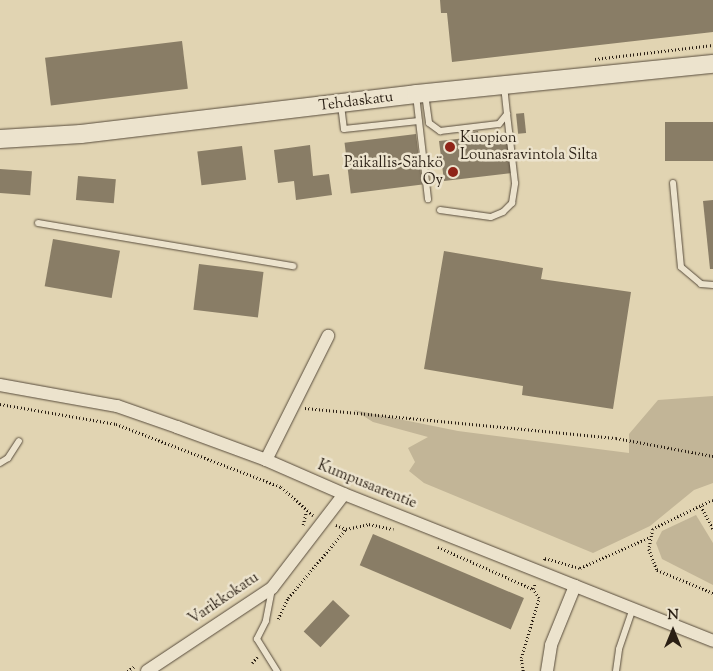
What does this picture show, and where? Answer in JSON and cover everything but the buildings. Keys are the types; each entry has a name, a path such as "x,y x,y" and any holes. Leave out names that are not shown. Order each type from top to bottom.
{"street":[{"name":"Tehdaskatu","path":"0,139 82,134 420,94 713,64"},
{"path":"266,460 328,336"},
{"name":"Kumpusaarentie","path":"0,385 117,406 266,460 344,494 713,641"},
{"name":"Varikkokatu","path":"145,666 272,588 344,494"},
{"path":"547,671 551,645 575,586"}],"lane":[{"path":"440,210 478,218 491,217 503,212 512,203 515,183 503,85"},
{"path":"420,94 429,124 440,131 499,124 507,114"},
{"path":"420,94 419,121 428,199"},
{"path":"341,104 344,129 419,121"},
{"path":"673,183 681,267 700,284 713,284"},
{"path":"38,223 293,266"},
{"path":"0,463 8,458 18,441"},
{"path":"272,588 266,621 257,639 278,671"},
{"path":"616,671 619,649 633,608"}],"path":[{"path":"0,404 116,424 281,487 306,512 346,529 369,524 400,530"},
{"path":"293,407 616,438 713,456"},
{"path":"713,500 653,529 649,549 657,570 713,593"},
{"path":"701,506 713,530"},
{"path":"301,534 306,512"},
{"path":"275,624 288,598 346,529"},
{"path":"523,671 521,658 539,598 533,589"},
{"path":"252,663 263,648"},
{"path":"127,671 145,666"}],"shaded area":[{"path":"713,396 713,483 694,490 650,526 593,553 424,483 409,471 415,462 408,448 428,437 373,422 354,410 458,431 629,453 629,434 658,400"},
{"path":"696,515 713,543 713,585 662,559 656,543 662,531"}],"place":[{"name":"Kuopion Lounasravintola Silta","path":"450,147"},
{"name":"Paikallis-Sähkö Oy","path":"453,172"}]}
